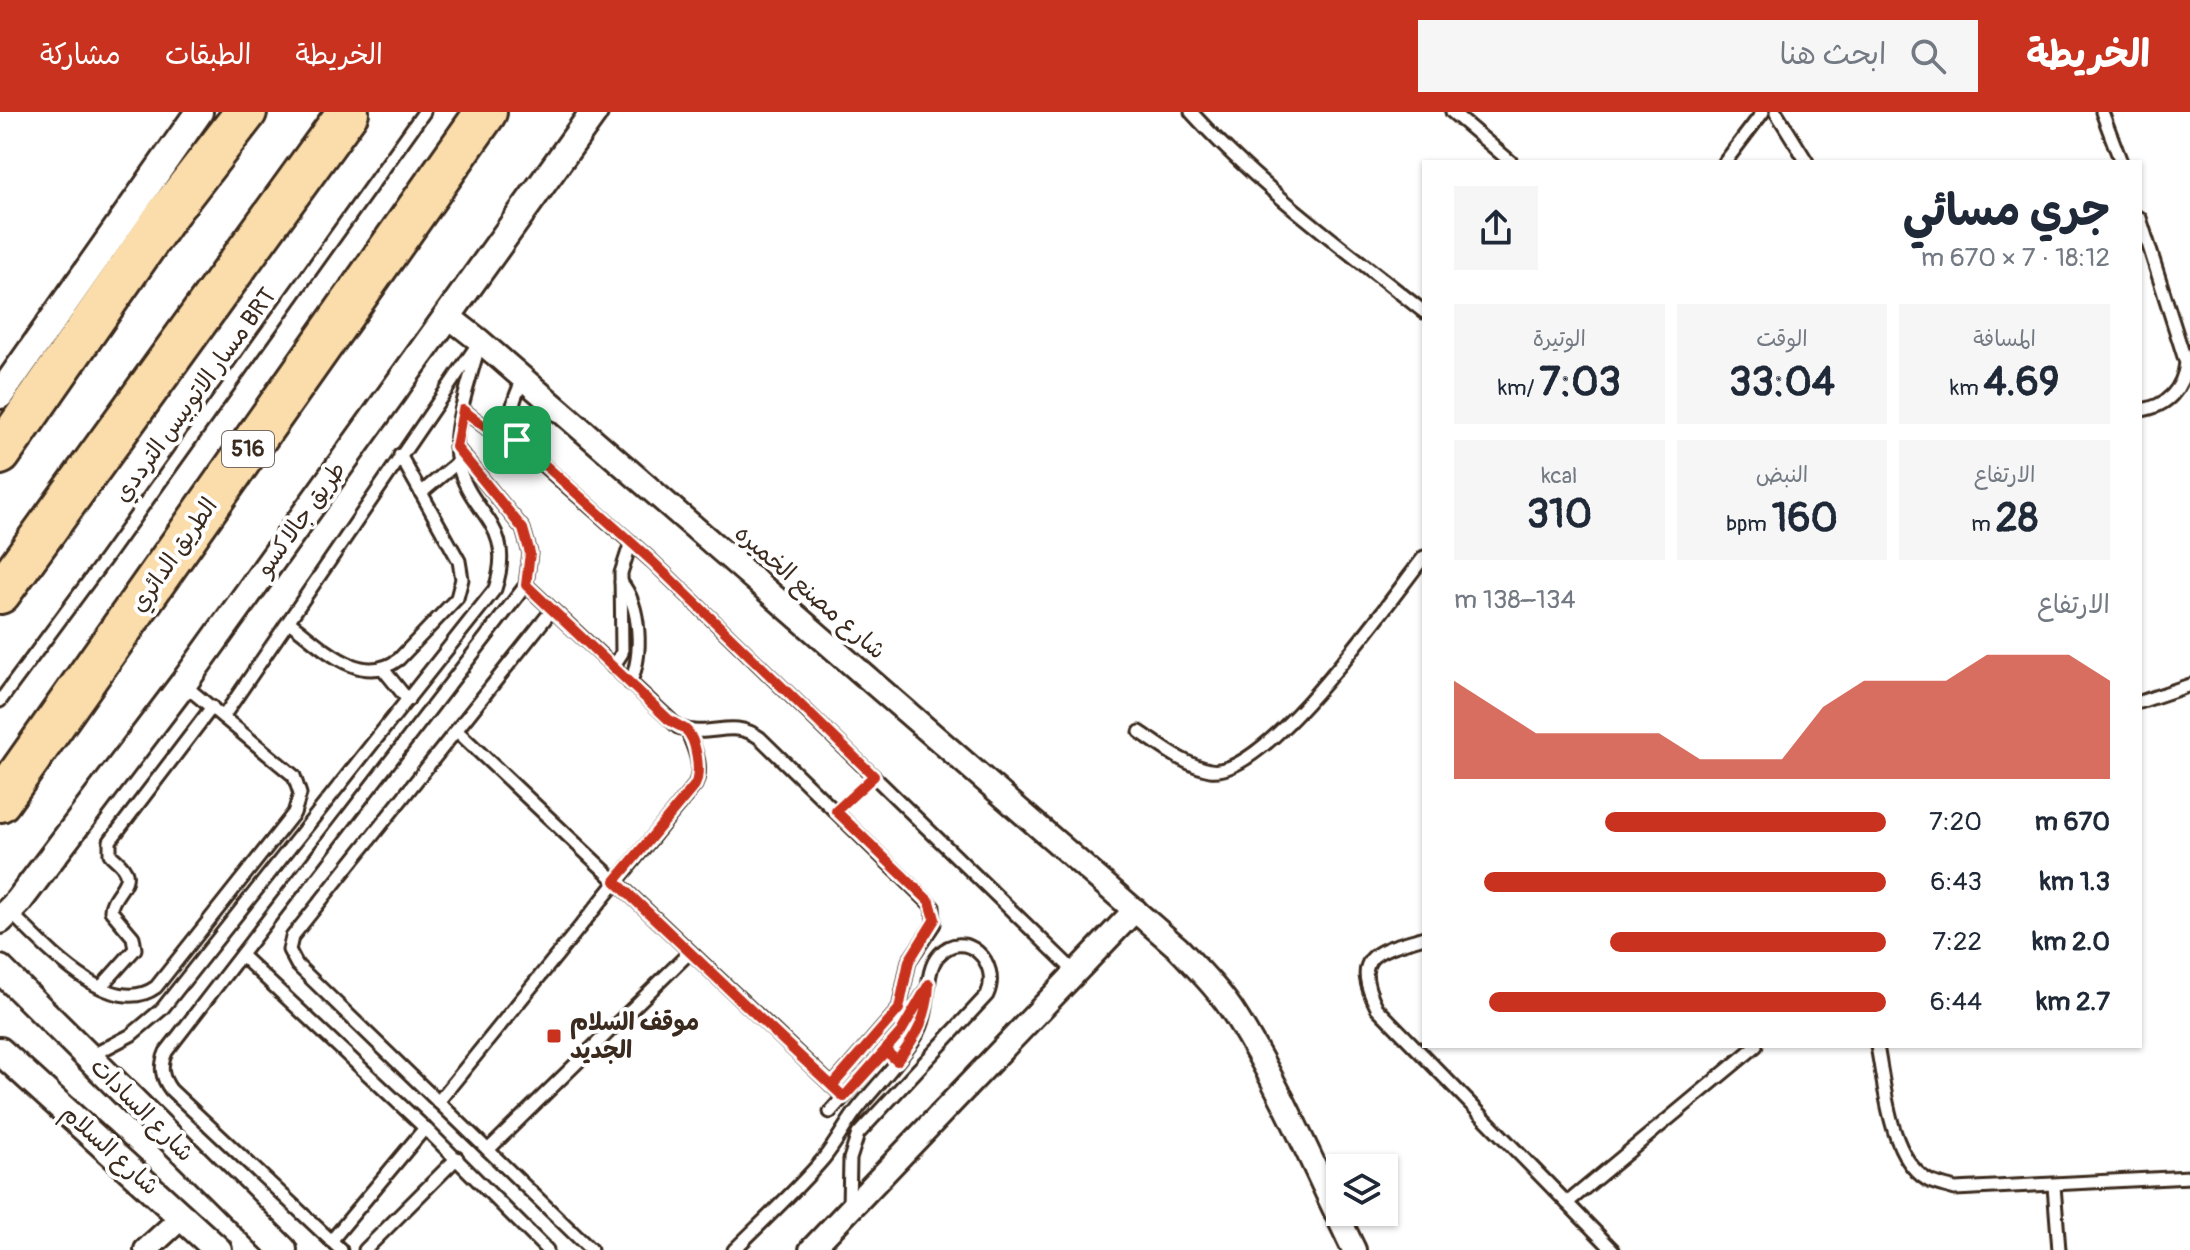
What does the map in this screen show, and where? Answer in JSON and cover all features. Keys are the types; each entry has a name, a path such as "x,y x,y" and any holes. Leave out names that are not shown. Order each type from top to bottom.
{"highway":[{"path":"0,454 167,214 246,112"},
{"path":"0,593 348,112"},
{"name":"الطريق الدائري","path":"5,794 486,112"}],"street":[{"path":"0,395 199,112"},
{"name":"طريق جالاكسو","path":"5,916 183,684 594,112"},
{"name":"شارع مصنع الخميره","path":"448,316 524,378 1178,948 1209,980 1259,1056 1354,1250"},
{"path":"811,1250 1135,910"},
{"name":"شارع السادات","path":"0,969 283,1250"},
{"name":"شارع السلام","path":"0,1051 218,1250"},
{"path":"146,1250 183,1216"}],"lane":[{"name":"مسار الاتوبيس الترددي BRT","path":"0,701 424,112"},
{"path":"1191,112 1218,142 1273,192 1422,310"},
{"path":"1452,112 1509,160"},
{"path":"1727,160 1763,112"},
{"path":"1776,112 1806,160"},
{"path":"2102,112 2120,160"},
{"path":"2142,224 2186,363 2184,380 2171,398 2142,409"},
{"path":"88,1057 131,1035 162,1009 495,589 502,556 498,534 462,476 456,447 480,341"},
{"path":"223,717 480,341"},
{"path":"524,378 513,398 510,413 511,427 517,440 631,542 1076,973"},
{"path":"463,410 501,439 517,440"},
{"path":"341,1250 171,1090 163,1076 163,1060 166,1052 526,585 530,553 523,529 456,447"},
{"path":"289,622 351,666 366,671 383,669 399,659 457,598 461,588 459,561 400,455"},
{"path":"421,493 458,462"},
{"path":"613,667 622,653 620,581 622,565 631,542"},
{"path":"1140,732 1178,758 1212,771 1244,762 1276,736 1319,691 1422,560"},
{"path":"620,581 631,599 635,617 637,654 630,683"},
{"path":"526,585 668,719 687,730 706,732 735,727 753,733 930,902 935,919 909,961 899,1009 832,1086"},
{"path":"552,610 292,937 289,950 297,965 591,1250"},
{"path":"383,669 408,700"},
{"path":"5,916 71,971 101,987 137,995 156,987 298,804 300,794 294,776 183,684"},
{"path":"2142,701 2190,685"},
{"path":"101,987 135,949 133,937 111,911 112,900 127,876 124,868 110,854 110,841 212,707"},
{"path":"438,1102 695,785 698,761 687,730"},
{"path":"457,731 844,1097"},
{"path":"1422,938 1384,949 1368,963 1365,977 1377,1008 1613,1250"},
{"path":"734,1250 825,1157 850,1118 920,1030 927,1007 932,963 944,950 953,946 972,948 991,968 991,987 987,995 858,1134 850,1159 849,1210"},
{"path":"488,1150 690,952"},
{"path":"242,956 457,1158 547,1250"},
{"path":"830,1112 886,1051 911,1018 929,984"},
{"path":"1567,1203 1754,1048"},
{"path":"1877,1048 1892,1123 1906,1160 1926,1180 1955,1189 2190,1177"},
{"path":"886,1051 897,1061"},
{"path":"331,1241 425,1128"},
{"path":"365,1250 457,1158"},
{"path":"2054,1186 2059,1250"}],"path":[{"path":"836,811 874,776"}],"place":[{"name":"موقف السلام الجديد","path":"554,1036"}],"route":[{"path":"517,440 501,439 463,410 456,447 523,529 530,553 526,585 668,719 687,730 698,761 695,785 615,881 832,1086 844,1097 901,1032 929,984 929,996 920,1030 897,1061 886,1051 844,1097 832,1086 893,1019 903,997 909,961 935,919 930,902 836,811 874,776 652,561 517,440"}]}
